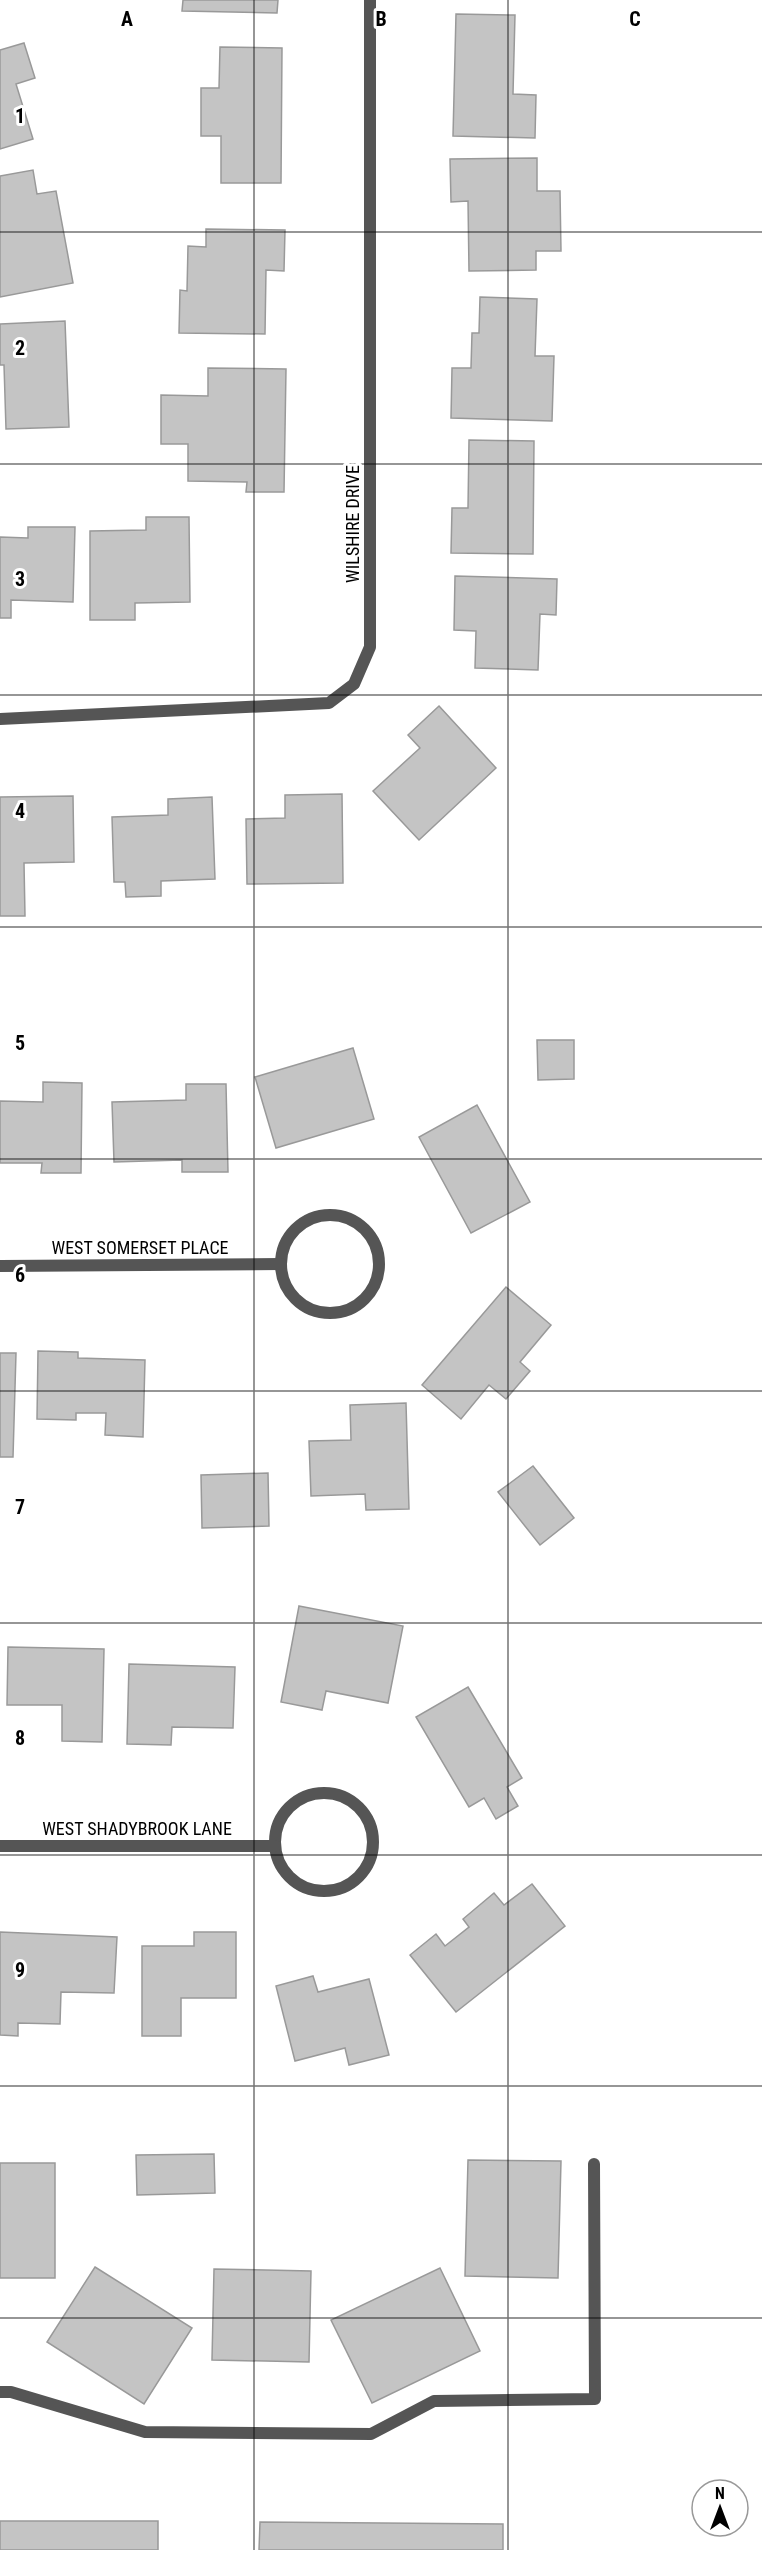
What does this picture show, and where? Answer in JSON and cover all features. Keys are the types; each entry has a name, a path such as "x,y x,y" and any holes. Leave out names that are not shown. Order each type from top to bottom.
{"street":[{"name":"WILSHIRE DRIVE","path":"0,718 329,703 354,684 370,647 370,0"},
{"path":"333,1215 356,1223 373,1239 379,1254 379,1270 375,1285 365,1299 352,1308 336,1312 319,1312 304,1305 292,1294 284,1281 281,1264 284,1249 291,1234 303,1223 317,1217 333,1215"},
{"name":"WEST SOMERSET PLACE","path":"0,1266 281,1264"},
{"path":"325,1792 341,1795 355,1803 366,1815 373,1831 374,1847 369,1862 360,1875 347,1886 332,1890 315,1890 300,1885 287,1875 279,1861 275,1846 276,1829 283,1814 294,1802 308,1794 325,1792"},
{"name":"WEST SHADYBROOK LANE","path":"0,1846 275,1846"},
{"path":"0,2392 11,2392 145,2432 371,2434 434,2401 595,2399 594,2164"}],"building":[{"path":"183,0 278,0 277,13 182,11"},
{"path":"456,14 515,15 513,94 536,95 535,138 453,136"},
{"path":"24,43 35,78 16,84 33,139 0,149 0,50"},
{"path":"220,47 282,48 281,183 221,183 221,136 201,136 201,88 219,88"},
{"path":"537,158 537,191 560,191 561,251 536,251 536,270 469,271 468,201 451,202 450,159"},
{"path":"33,170 37,194 56,191 73,283 0,297 0,176"},
{"path":"206,229 285,230 284,271 266,270 265,334 179,333 180,290 187,291 188,246 206,247"},
{"path":"480,297 537,299 535,356 554,356 552,421 451,418 452,368 471,368 472,333 479,333"},
{"path":"65,321 69,427 6,429 4,365 0,365 0,324"},
{"path":"208,368 286,369 284,492 246,492 247,482 188,481 188,444 161,444 161,395 208,396"},
{"path":"469,440 534,441 533,554 451,553 452,508 468,508"},
{"path":"146,517 189,517 190,602 135,603 135,620 90,620 90,531 146,530"},
{"path":"28,527 75,527 73,602 11,600 11,618 0,618 0,537 28,538"},
{"path":"455,576 557,579 556,615 540,614 538,670 475,668 476,631 454,630"},
{"path":"439,706 496,768 419,840 373,791 420,748 408,735"},
{"path":"342,794 343,883 247,884 246,819 285,818 285,795"},
{"path":"73,796 74,862 24,863 25,916 0,916 0,797"},
{"path":"212,797 215,879 161,881 161,896 126,897 125,882 114,882 112,817 168,815 168,799"},
{"path":"537,1040 574,1040 574,1079 538,1080"},
{"path":"353,1048 374,1119 276,1148 255,1077"},
{"path":"43,1082 82,1083 81,1173 41,1173 42,1163 0,1163 0,1101 43,1102"},
{"path":"186,1084 226,1084 228,1172 182,1172 182,1160 114,1162 112,1102 186,1100"},
{"path":"477,1105 530,1202 471,1233 419,1137"},
{"path":"506,1287 551,1325 520,1362 530,1371 506,1399 489,1385 461,1419 422,1385"},
{"path":"38,1351 78,1352 78,1358 145,1360 143,1437 105,1435 106,1413 76,1413 76,1420 37,1419"},
{"path":"0,1353 16,1353 13,1457 0,1457"},
{"path":"406,1403 409,1509 366,1510 365,1494 311,1496 309,1441 351,1440 350,1405"},
{"path":"533,1466 574,1518 540,1545 498,1492"},
{"path":"268,1473 269,1526 202,1528 201,1475"},
{"path":"299,1606 403,1626 388,1703 326,1691 322,1710 281,1702"},
{"path":"8,1647 104,1649 102,1742 62,1741 62,1705 7,1705"},
{"path":"129,1664 235,1667 233,1728 172,1727 171,1745 127,1744"},
{"path":"468,1687 522,1778 507,1787 518,1806 496,1819 484,1798 469,1807 416,1717"},
{"path":"532,1884 565,1926 456,2012 410,1955 436,1934 445,1946 469,1927 463,1919 494,1893 504,1905"},
{"path":"0,1932 117,1937 114,1993 61,1992 60,2024 18,2023 18,2036 0,2035"},
{"path":"194,1932 236,1932 236,1998 181,1998 181,2036 142,2036 142,1946 194,1946"},
{"path":"313,1976 318,1992 369,1979 389,2055 349,2065 345,2048 295,2061 276,1986"},
{"path":"214,2154 215,2193 137,2195 136,2155"},
{"path":"468,2160 561,2161 558,2278 465,2276"},
{"path":"0,2163 55,2163 55,2278 0,2278"},
{"path":"95,2267 192,2328 144,2404 47,2342"},
{"path":"440,2268 480,2351 372,2403 331,2320"},
{"path":"214,2269 311,2271 309,2362 212,2360"},
{"path":"0,2521 158,2521 158,2550 0,2550"},
{"path":"260,2522 503,2524 503,2550 259,2550"}]}
